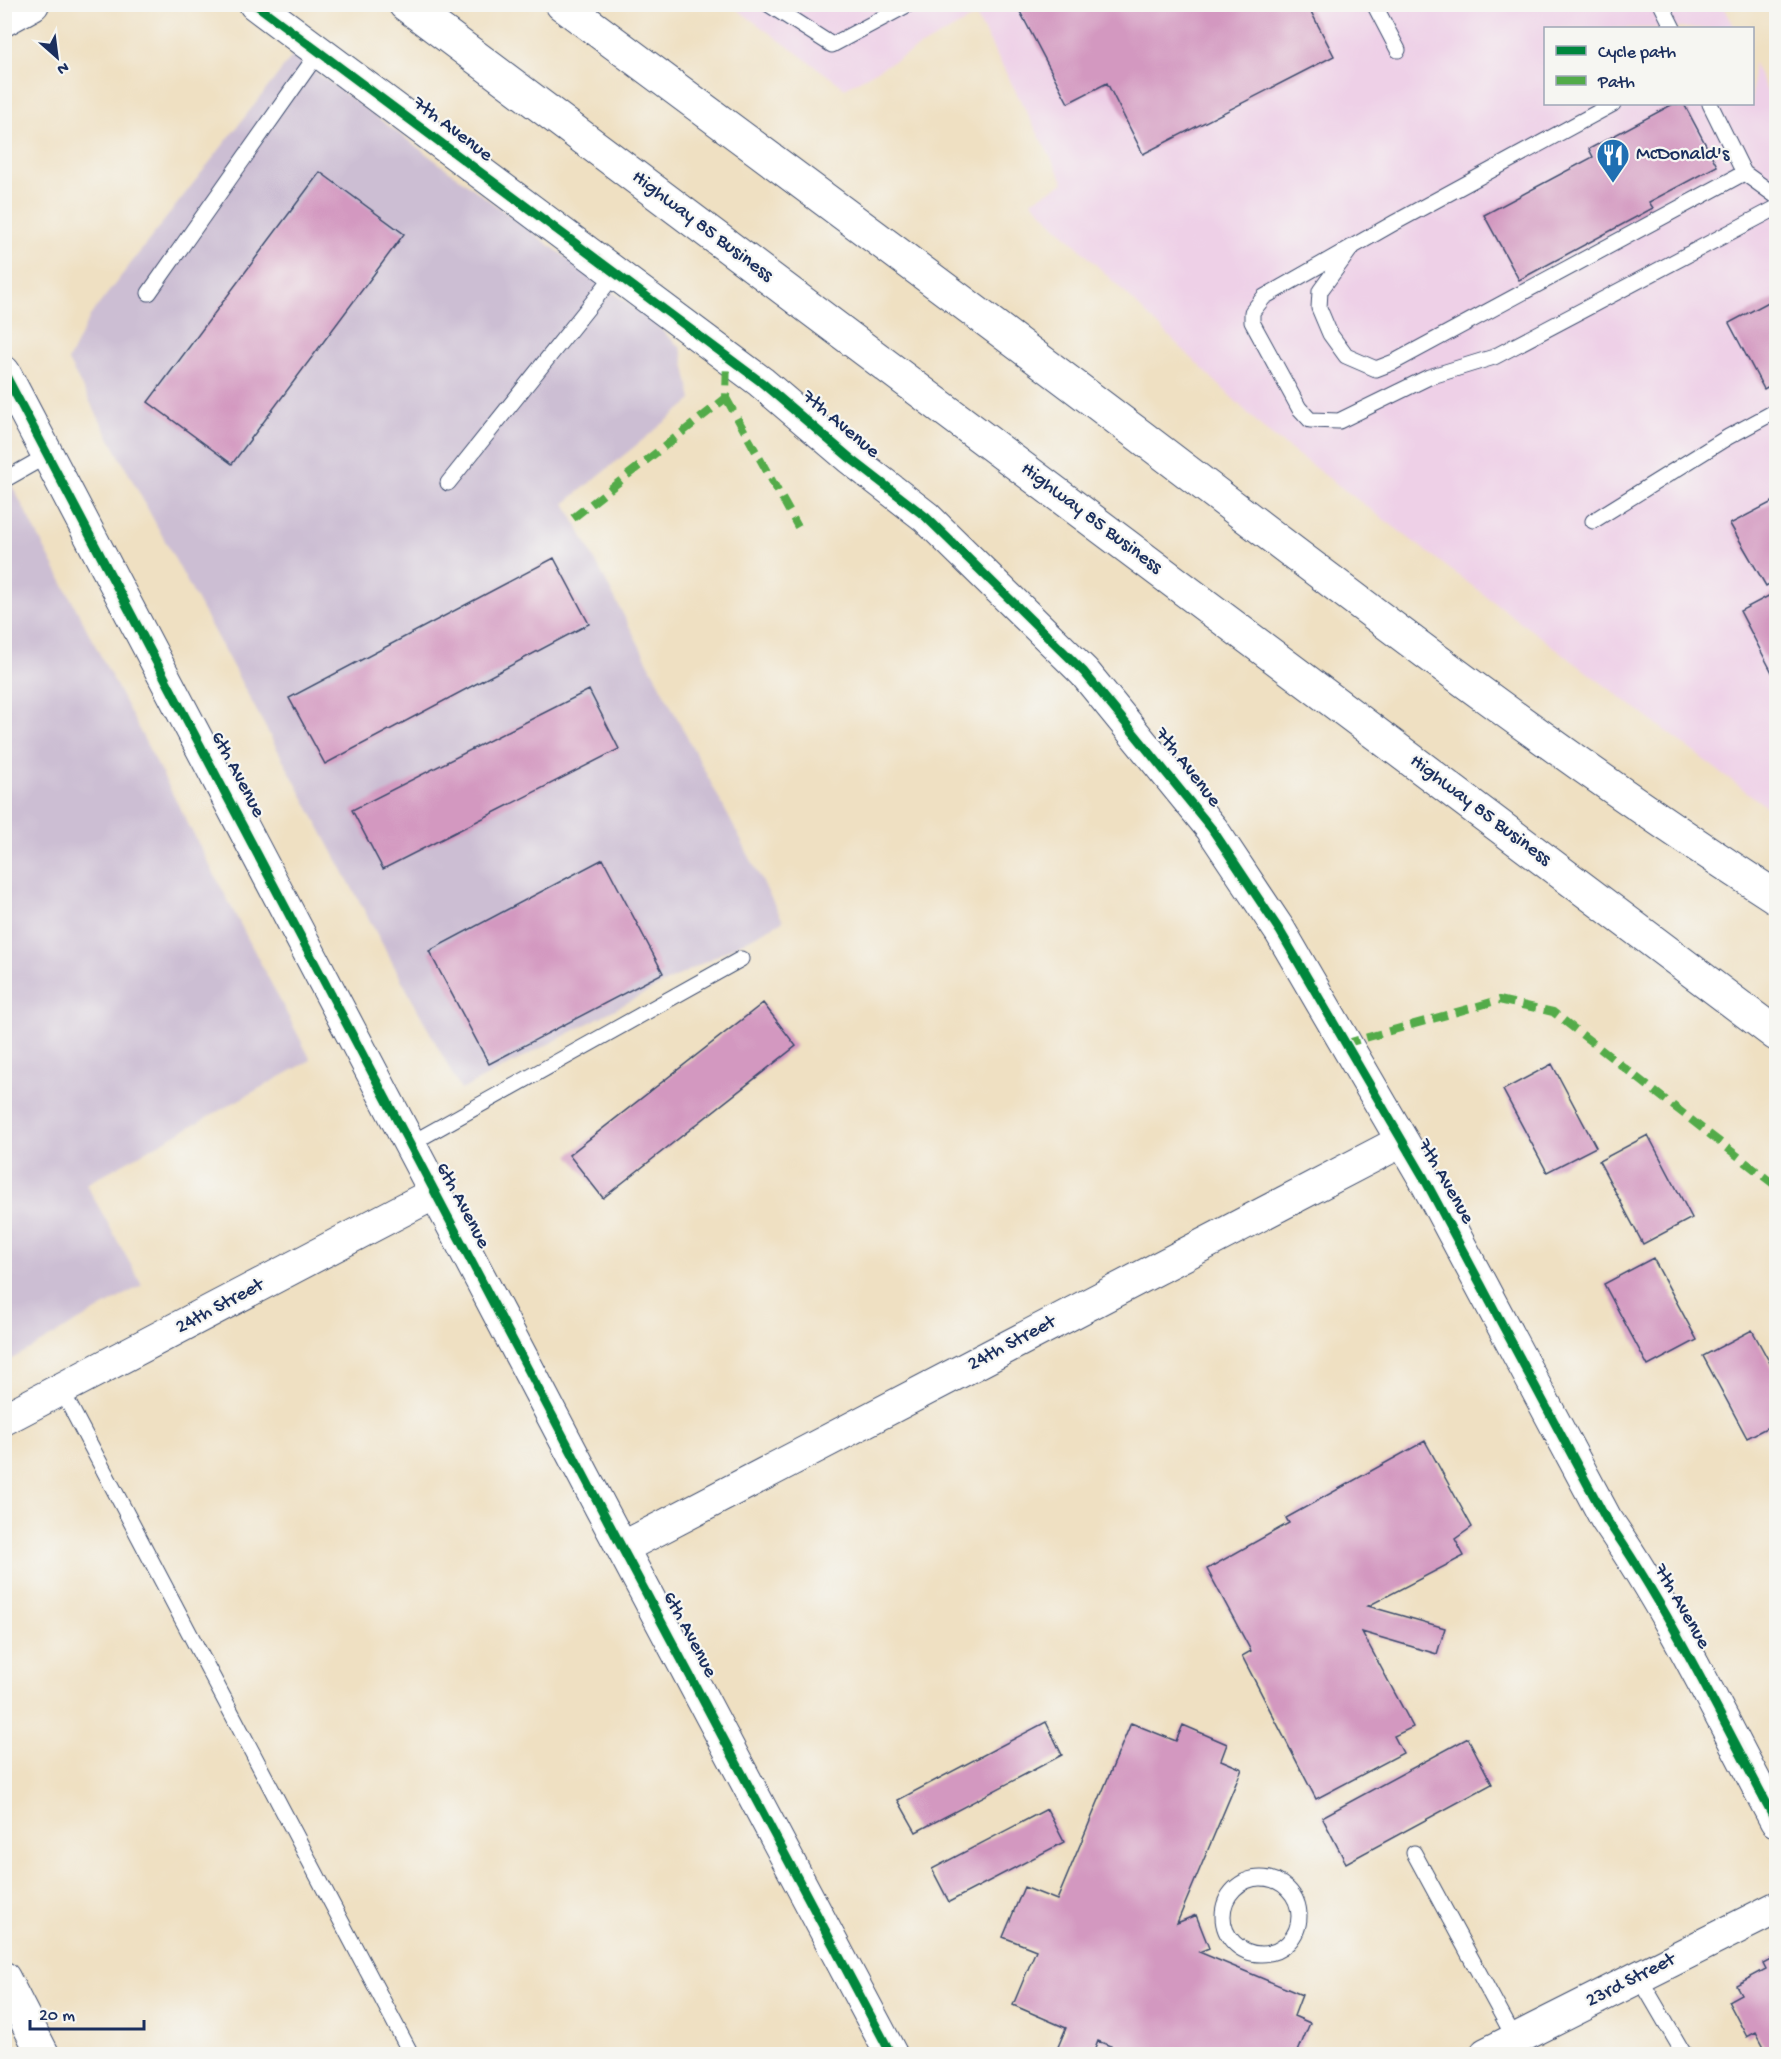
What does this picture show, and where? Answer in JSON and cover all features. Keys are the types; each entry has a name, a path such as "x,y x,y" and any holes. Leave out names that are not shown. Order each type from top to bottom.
{"main road":[{"name":"Highway 85 Business","path":"405,4 1776,1034"},
{"path":"562,4 942,285 1462,680 1667,827 1776,897"},
{"path":"598,4 623,50"}],"street":[{"path":"4,20 33,4"},
{"name":"7th Avenue","path":"255,4 761,382 850,458 926,517 1084,672 1212,829 1280,931 1425,1178 1606,1519 1624,1545 1697,1672 1776,1821"},
{"name":"6th Avenue","path":"4,372 891,2055"},
{"name":"24th Street","path":"622,1548 1402,1141"},
{"name":"24th Street","path":"4,1419 435,1193"},
{"name":"23rd Street","path":"1486,2055 1776,1908"},
{"path":"4,1978 43,2055"}],"lane":[{"path":"768,4 832,45 909,4"},
{"path":"1374,4 1398,50"},
{"path":"1661,4 1672,27"},
{"path":"149,293 318,53"},
{"path":"1610,105 1352,246 1264,297 1252,312 1252,322 1299,408 1310,420 1339,421 1429,377 1494,357 1776,208"},
{"path":"1710,105 1744,173 1776,196"},
{"path":"1352,246 1320,291 1319,308 1330,334 1346,356 1376,369 1394,362 1744,173"},
{"path":"448,483 615,274"},
{"path":"1593,520 1728,437 1776,411"},
{"path":"4,480 48,455"},
{"path":"410,1144 741,959"},
{"path":"61,1389 411,2055"},
{"path":"1414,1853 1515,2039"},
{"path":"1256,1878 1271,1879 1284,1885 1294,1897 1299,1911 1298,1926 1291,1939 1280,1949 1266,1954 1251,1953 1238,1947 1228,1936 1223,1921 1224,1906 1230,1893 1241,1883 1256,1878"},
{"path":"1639,1977 1684,2055"}],"shaded area":[{"path":"731,5 1723,5 1734,27 1544,27 1544,105 1754,105 1754,64 1776,109 1776,814 1266,431 1031,201 1064,183 976,16 845,88"},
{"path":"293,55 649,319 681,348 692,400 565,503 783,921 461,1090 68,361 90,316"},
{"path":"4,470 311,1060 86,1184 142,1285 5,1363"}],"building":[{"path":"1016,4 1307,4 1334,56 1143,154 1107,83 1068,103"},
{"name":"McDonald's","path":"1671,105 1685,105 1717,166 1649,202 1653,208 1519,280 1484,215 1593,157 1589,149"},
{"path":"320,172 404,234 232,464 148,402"},
{"path":"1776,298 1776,382 1764,389 1729,323"},
{"path":"1776,500 1776,580 1766,586 1730,524"},
{"path":"554,558 589,624 325,764 289,698"},
{"path":"1776,592 1776,680 1740,611"},
{"path":"589,690 619,749 383,869 352,810"},
{"path":"603,859 663,973 489,1064 429,951"},
{"path":"763,1003 796,1046 603,1198 569,1155"},
{"path":"1552,1064 1596,1147 1547,1172 1503,1090"},
{"path":"1648,1135 1692,1218 1643,1244 1599,1161"},
{"path":"1653,1258 1697,1340 1648,1366 1604,1284"},
{"path":"1752,1330 1776,1374 1776,1423 1747,1438 1703,1356"},
{"path":"1425,1441 1472,1527 1455,1539 1464,1556 1368,1606 1445,1628 1437,1654 1362,1632 1413,1727 1394,1736 1403,1753 1316,1799 1242,1656 1251,1651 1207,1569 1289,1523 1286,1518"},
{"path":"1046,1722 1062,1755 916,1832 898,1800"},
{"path":"1131,1723 1176,1741 1183,1725 1227,1744 1221,1760 1242,1769 1177,1923 1196,1915 1209,1948 1199,1952 1302,1995 1294,2016 1310,2023 1297,2054 1130,2054 1098,2041 1093,2054 1055,2054 1066,2028 1013,2005 1036,1950 1003,1937 1024,1887 1057,1900"},
{"path":"1468,1738 1492,1784 1346,1863 1322,1817"},
{"path":"1047,1809 1064,1842 949,1902 932,1869"},
{"path":"1776,1956 1776,2054 1768,2054 1756,2032 1747,2037 1728,2001 1741,1994 1736,1985 1766,1969 1763,1963"}],"marked path":[{"path":"573,518 726,398 727,357"},
{"path":"726,398 798,527"},
{"path":"1344,1044 1499,1000 1553,1012 1776,1186"}],"cycle path":[{"path":"255,4 761,382 850,458 926,517 1084,672 1212,829 1280,931 1424,1178 1606,1519 1630,1554 1674,1629 1776,1821"},
{"path":"4,372 603,1512 891,2054"}],"place":[{"name":"McDonald's","path":"1613,184"}]}
